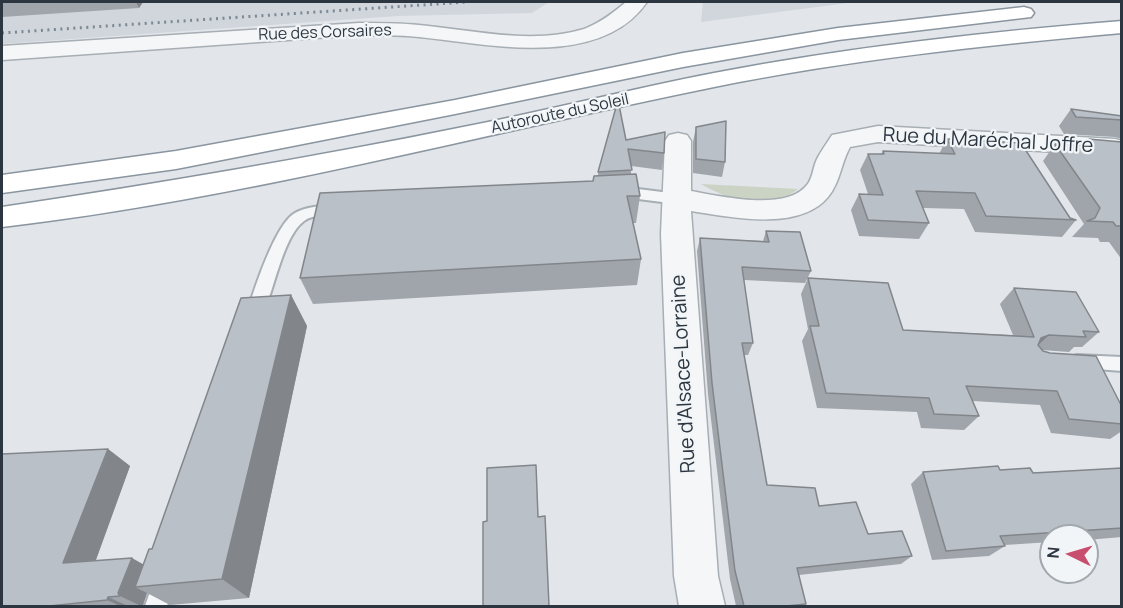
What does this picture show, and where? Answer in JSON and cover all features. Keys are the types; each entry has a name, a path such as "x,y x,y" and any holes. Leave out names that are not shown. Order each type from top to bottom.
{"highway":[{"name":"Autoroute du Soleil","path":"2,184 176,160 455,107 683,60 838,34 979,17 1122,5"},
{"name":"Autoroute du Soleil","path":"2,217 176,191 464,135 715,80 854,57 1005,37 1122,27"}],"street":[{"name":"Rue des Corsaires","path":"2,53 358,29 417,31 511,42 553,40 598,30 630,11 638,2"},
{"name":"Rue du Maréchal Joffre","path":"678,199 762,210 784,209 807,202 819,190 831,156 841,141 878,134 1115,147 1122,150"},
{"name":"Rue d'Alsace-Lorraine","path":"678,141 676,234 696,576 702,606"},
{"path":"1014,141 1032,169"}],"lane":[{"path":"604,195 638,194 678,199"},
{"path":"250,327 286,235 297,218 314,211 349,209"},
{"path":"1056,360 1122,364"},
{"path":"156,606 171,562"}],"shaded area":[{"path":"2,2 549,2 532,13 398,16 2,44"},
{"path":"703,2 856,2 701,22"}],"green space":[{"path":"701,184 798,189 774,200 749,202 724,195"}],"building":[{"path":"618,100 626,140 665,132 664,153 628,149 632,170 598,172"},
{"path":"1071,109 1122,116 1122,120 1076,117"},
{"path":"726,121 725,162 696,159 696,127"},
{"path":"947,139 1021,143 1070,218 1076,220 986,216 975,193 916,191 929,223 868,220 859,194 883,195 868,154 884,154 883,151 955,154"},
{"path":"1089,139 1122,142 1122,226 1116,226 1113,222 1087,221 1095,218 1100,208 1055,144 1094,146"},
{"path":"636,174 640,196 627,196 641,259 300,278 320,193 593,181 594,176"},
{"path":"766,231 800,232 811,271 742,267 753,343 742,343 767,485 815,488 819,506 856,502 868,534 902,531 912,556 797,568 806,604 744,606 735,571 712,383 700,238 769,242"},
{"path":"808,278 888,283 903,330 1034,337 1014,288 1076,292 1099,332 1083,331 1086,337 1049,335 1041,338 1038,345 1043,351 1050,353 1096,356 1122,407 1122,424 1069,419 1057,391 966,386 979,416 934,414 929,398 826,393 810,326 819,326"},
{"path":"291,295 222,579 135,587 149,549 152,549 241,298"},
{"path":"108,449 63,563 132,558 118,593 120,596 108,597 107,600 49,606 2,606 2,454"},
{"path":"536,465 538,517 545,516 549,606 483,606 483,522 487,521 487,468"},
{"path":"998,466 1000,470 1030,468 1033,473 1122,468 1122,528 1099,530 1099,524 1039,524 1039,533 1000,536 1005,546 946,551 923,472"}],"railway":[{"path":"2,33 467,2"}]}
